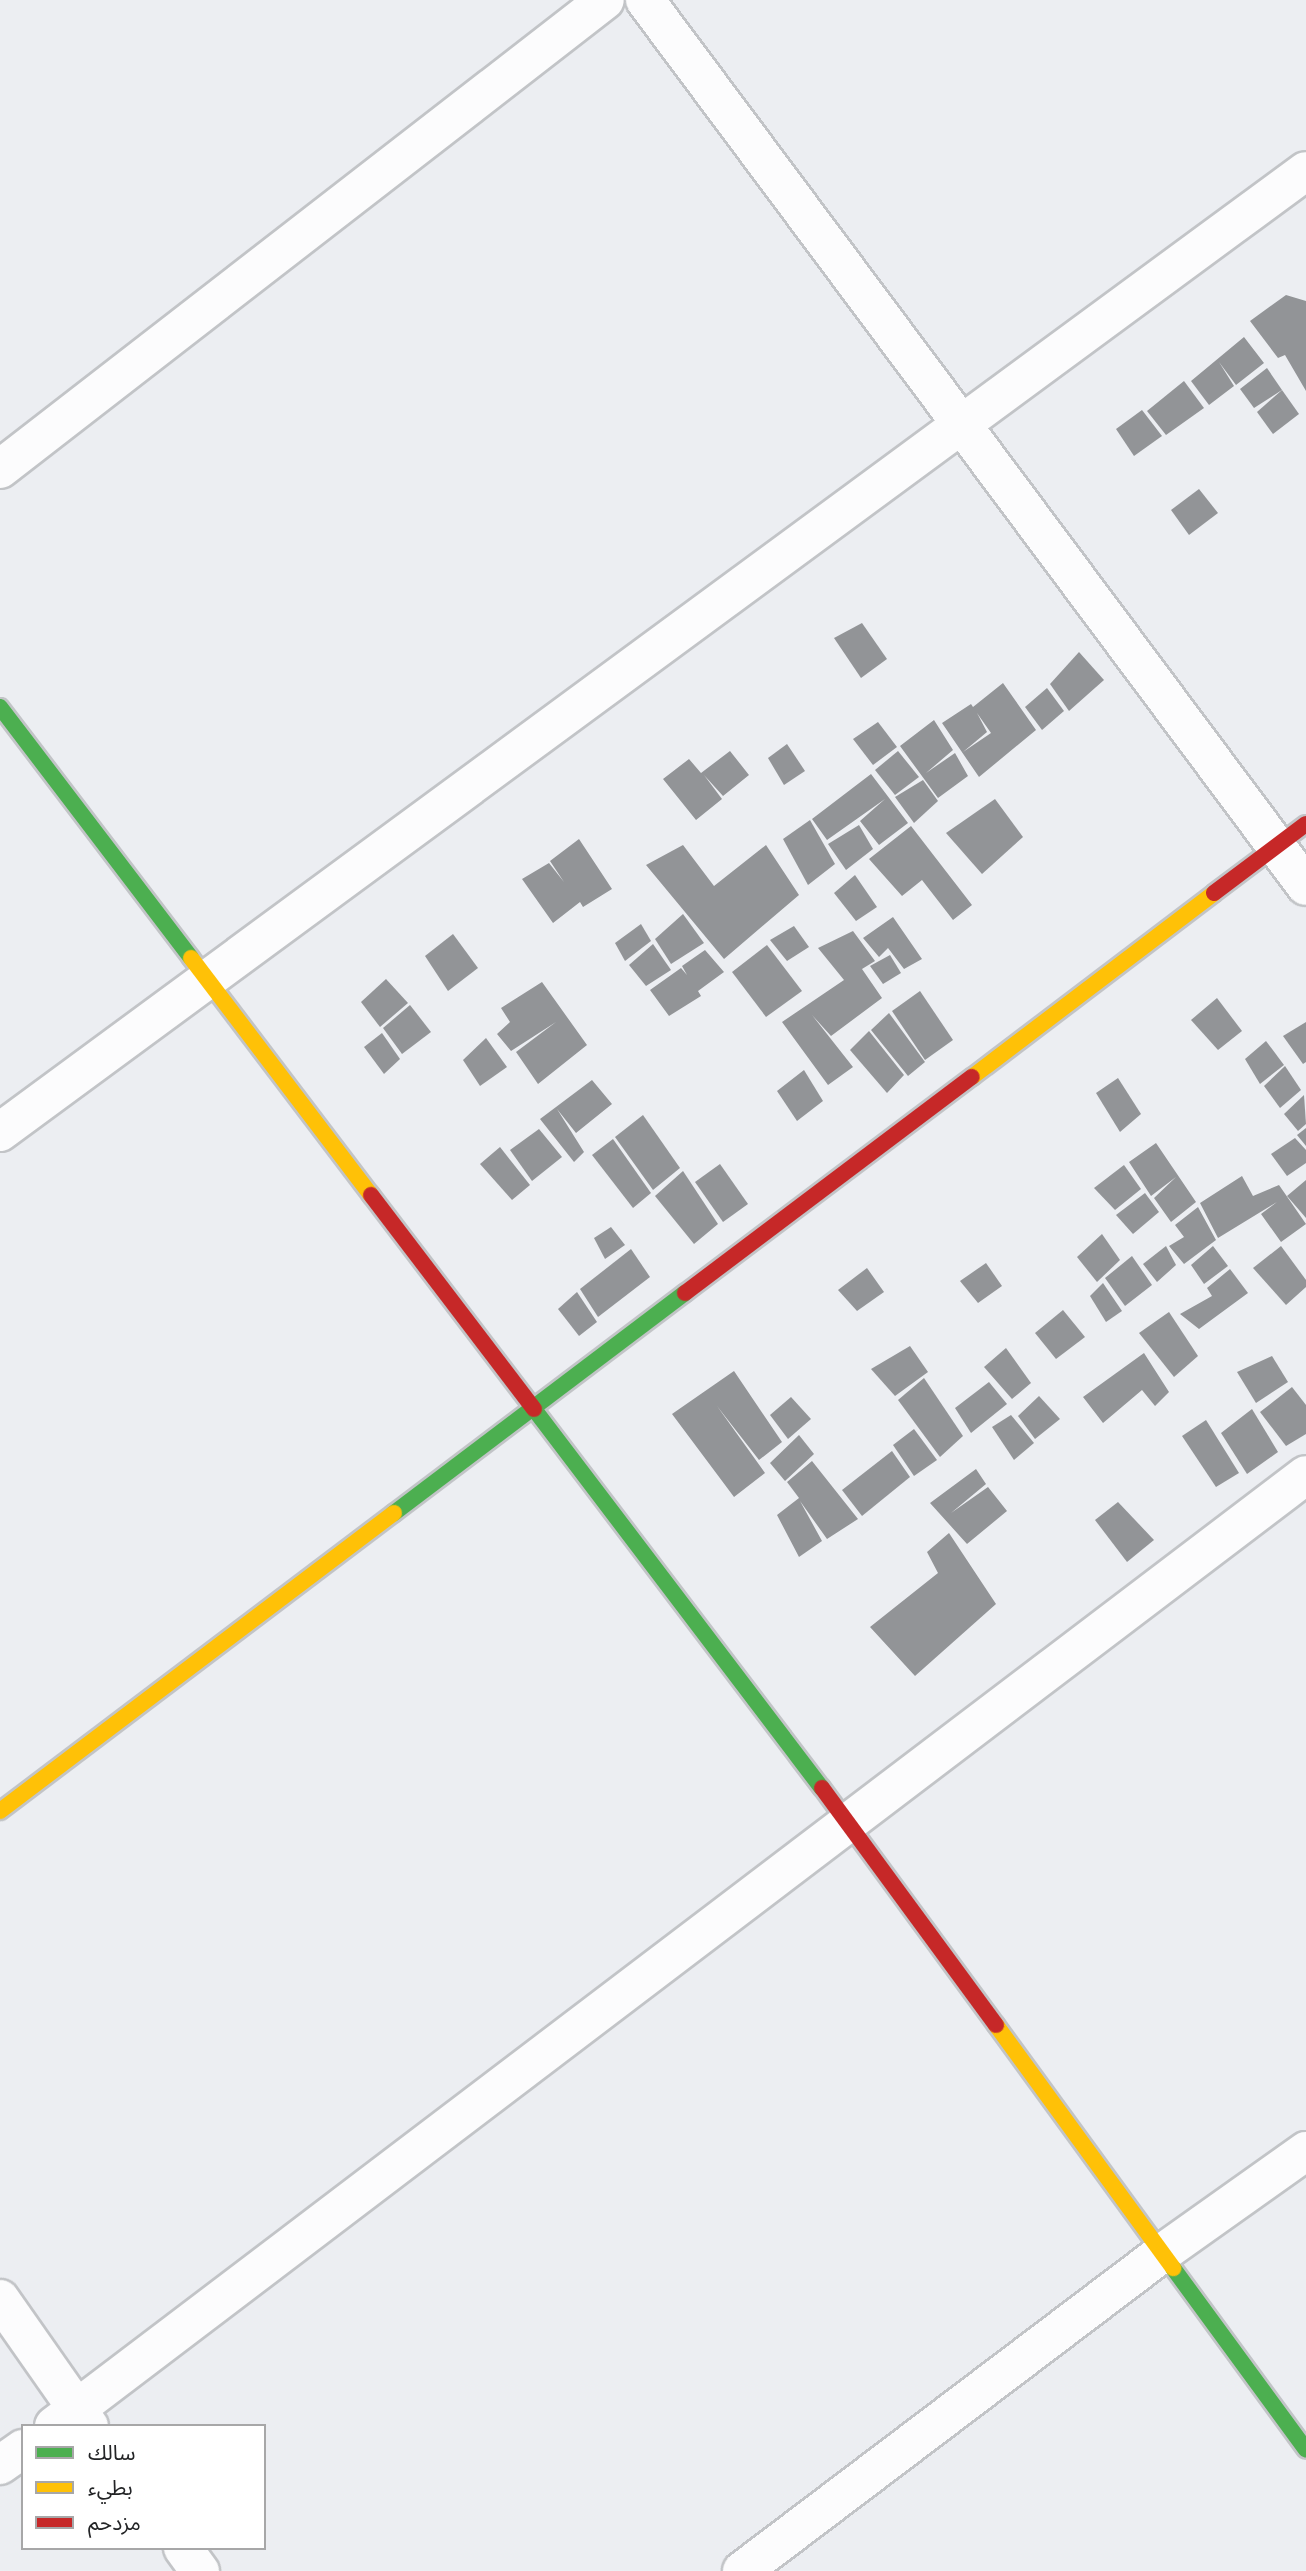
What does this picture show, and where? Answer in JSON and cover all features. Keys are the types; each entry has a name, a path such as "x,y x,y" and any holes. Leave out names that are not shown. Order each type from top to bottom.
{"street":[{"path":"0,470 604,0"},
{"path":"645,0 962,426 1291,835 1306,886"},
{"path":"0,1132 203,980 962,426 1306,170"},
{"path":"0,707 203,980 850,1825 1306,2451"},
{"path":"0,1811 1291,835"},
{"path":"0,2300 73,2420 1306,1475"},
{"path":"742,2571 1161,2254 1306,2151"},
{"path":"0,2466 21,2450"},
{"path":"184,2550 200,2571"}],"building":[{"path":"1286,295 1306,301 1306,391 1285,355 1278,358 1250,321"},
{"path":"1244,337 1264,363 1236,385 1219,362 1234,386 1209,405 1191,381"},
{"path":"1267,368 1282,390 1254,408 1240,389"},
{"path":"1184,381 1204,408 1166,435 1147,411"},
{"path":"1282,390 1299,414 1273,434 1257,412"},
{"path":"1142,410 1162,436 1134,456 1116,429"},
{"path":"1199,489 1218,513 1189,535 1171,510"},
{"path":"862,623 887,659 861,678 834,638"},
{"path":"1079,652 1104,680 1069,711 1050,684"},
{"path":"1003,683 1036,730 979,777 942,723 971,704 973,707","holes":["977,713 991,733 963,752 987,732"]},
{"path":"1047,688 1064,711 1042,730 1025,707"},
{"path":"934,720 953,750 926,773 955,753 968,776 938,798 900,746"},
{"path":"878,722 897,747 873,765 853,739"},
{"path":"787,744 805,771 784,785 768,758"},
{"path":"730,751 749,775 723,796 704,775 722,799 696,820 663,779 689,759 701,773"},
{"path":"898,751 919,777 895,795 875,770"},
{"path":"871,774 908,823 879,845 860,821 885,799 827,840 812,819"},
{"path":"923,780 938,801 914,823 895,797"},
{"path":"995,799 1023,837 982,874 946,833"},
{"path":"810,820 835,864 808,885 783,839"},
{"path":"859,825 873,849 846,870 828,844"},
{"path":"911,826 972,905 953,920 922,880 902,896 869,859"},
{"path":"579,839 612,889 583,907 580,902 553,923 522,879 549,863 564,882 550,861"},
{"path":"683,845 714,886 766,845 799,895 724,959 646,865"},
{"path":"855,875 877,907 856,921 834,893"},
{"path":"683,914 704,943 671,964 655,939"},
{"path":"893,917 922,959 904,969 888,948 879,957 863,938"},
{"path":"641,924 651,941 625,961 615,943"},
{"path":"794,926 809,947 787,961 770,940"},
{"path":"853,931 875,961 862,969 882,998 831,1036 812,1015 853,1067 828,1085 782,1022 844,980 818,948"},
{"path":"453,934 478,968 448,991 425,956"},
{"path":"653,944 671,970 646,986 629,965"},
{"path":"767,945 802,991 766,1017 732,972"},
{"path":"705,950 724,972 698,991 701,996 669,1016 650,990 681,968 687,975 682,966"},
{"path":"890,955 901,973 883,984 870,966"},
{"path":"386,979 408,1003 380,1027 361,1002"},
{"path":"542,982 587,1045 538,1084 516,1052 556,1022 511,1051 497,1034 510,1022 501,1008"},
{"path":"920,991 953,1040 925,1060 892,1011"},
{"path":"1217,998 1242,1031 1218,1050 1191,1020"},
{"path":"410,1005 431,1032 402,1054 383,1028"},
{"path":"889,1013 925,1062 908,1076 871,1030"},
{"path":"1306,1022 1306,1062 1303,1064 1283,1036"},
{"path":"869,1031 904,1075 887,1093 850,1050"},
{"path":"382,1033 400,1059 384,1074 364,1047"},
{"path":"486,1038 507,1067 480,1086 463,1060"},
{"path":"1266,1041 1284,1065 1260,1084 1245,1059"},
{"path":"1285,1066 1301,1090 1280,1108 1264,1086"},
{"path":"804,1070 823,1101 797,1121 777,1091"},
{"path":"1118,1078 1141,1114 1120,1132 1096,1093"},
{"path":"592,1080 612,1104 576,1133 557,1109 584,1152 574,1162 540,1119"},
{"path":"1304,1095 1306,1124 1298,1131 1284,1114"},
{"path":"643,1115 680,1168 653,1190 615,1137"},
{"path":"1306,1128 1306,1146 1297,1135"},
{"path":"539,1129 562,1157 532,1181 510,1150"},
{"path":"1295,1138 1306,1150 1306,1163 1287,1176 1271,1154"},
{"path":"613,1139 651,1193 633,1208 592,1155"},
{"path":"1156,1143 1196,1202 1171,1222 1154,1198 1176,1177 1151,1196 1129,1162"},
{"path":"500,1147 530,1185 512,1200 480,1164"},
{"path":"720,1164 748,1204 723,1222 695,1182"},
{"path":"1124,1165 1141,1189 1115,1210 1094,1188"},
{"path":"683,1171 718,1224 694,1244 655,1196"},
{"path":"1242,1176 1253,1196 1279,1185 1306,1224 1281,1242 1261,1214 1277,1202 1218,1238 1200,1203"},
{"path":"1306,1180 1306,1218 1287,1196"},
{"path":"1145,1193 1159,1212 1133,1234 1116,1215"},
{"path":"1198,1207 1216,1240 1184,1264 1169,1246 1184,1237 1175,1225"},
{"path":"611,1227 625,1245 605,1259 594,1238"},
{"path":"1102,1234 1120,1260 1097,1282 1077,1257"},
{"path":"1166,1246 1176,1265 1157,1282 1143,1264"},
{"path":"1213,1246 1228,1266 1204,1284 1191,1265"},
{"path":"1281,1246 1306,1280 1306,1287 1286,1305 1253,1268"},
{"path":"631,1249 650,1277 598,1317 580,1289"},
{"path":"1132,1256 1152,1285 1125,1306 1105,1278"},
{"path":"986,1263 1002,1286 978,1303 960,1281"},
{"path":"867,1268 884,1292 857,1311 838,1290"},
{"path":"1230,1269 1248,1293 1199,1329 1180,1314 1212,1296 1207,1288"},
{"path":"1103,1283 1122,1311 1106,1322 1090,1296"},
{"path":"577,1292 597,1322 579,1336 558,1309"},
{"path":"1063,1310 1085,1337 1056,1359 1035,1333"},
{"path":"1169,1312 1198,1356 1174,1377 1139,1333"},
{"path":"910,1346 928,1372 895,1396 871,1369"},
{"path":"1006,1348 1031,1383 1012,1399 984,1367"},
{"path":"1144,1353 1169,1392 1155,1406 1142,1390 1103,1423 1083,1397"},
{"path":"1272,1356 1288,1382 1256,1403 1237,1372"},
{"path":"734,1371 782,1442 759,1460 717,1406 765,1473 734,1497 672,1414"},
{"path":"924,1378 963,1436 940,1457 898,1400"},
{"path":"989,1382 1007,1404 971,1433 955,1408"},
{"path":"1292,1387 1306,1405 1306,1434 1286,1446 1260,1412"},
{"path":"1039,1396 1060,1419 1035,1439 1018,1416"},
{"path":"791,1397 811,1419 788,1439 770,1415"},
{"path":"1252,1409 1278,1452 1247,1474 1221,1433"},
{"path":"1011,1415 1034,1443 1014,1460 992,1427"},
{"path":"1206,1420 1239,1473 1216,1487 1182,1436"},
{"path":"914,1429 937,1460 914,1476 893,1445"},
{"path":"799,1435 814,1454 785,1481 770,1463"},
{"path":"892,1451 910,1477 862,1516 842,1490"},
{"path":"812,1461 858,1519 827,1539 800,1501 822,1541 799,1557 777,1515 799,1498 787,1482"},
{"path":"976,1469 986,1484 951,1513 988,1487 1007,1511 967,1544 930,1503"},
{"path":"1118,1502 1154,1540 1127,1562 1095,1520"},
{"path":"949,1533 996,1604 915,1676 870,1627 938,1573 927,1552"}],"traffic: fast":[{"path":"0,707 191,958"},
{"path":"394,1513 685,1293"},
{"path":"534,1409 822,1788"},
{"path":"1173,2268 1306,2450"}],"traffic: slow":[{"path":"972,1077 1214,893"},
{"path":"191,958 371,1195"},
{"path":"0,1811 394,1513"},
{"path":"996,2025 1173,2268"}],"traffic: jam":[{"path":"1214,893 1306,824"},
{"path":"685,1293 972,1077"},
{"path":"371,1195 534,1409"},
{"path":"822,1788 996,2025"}]}
